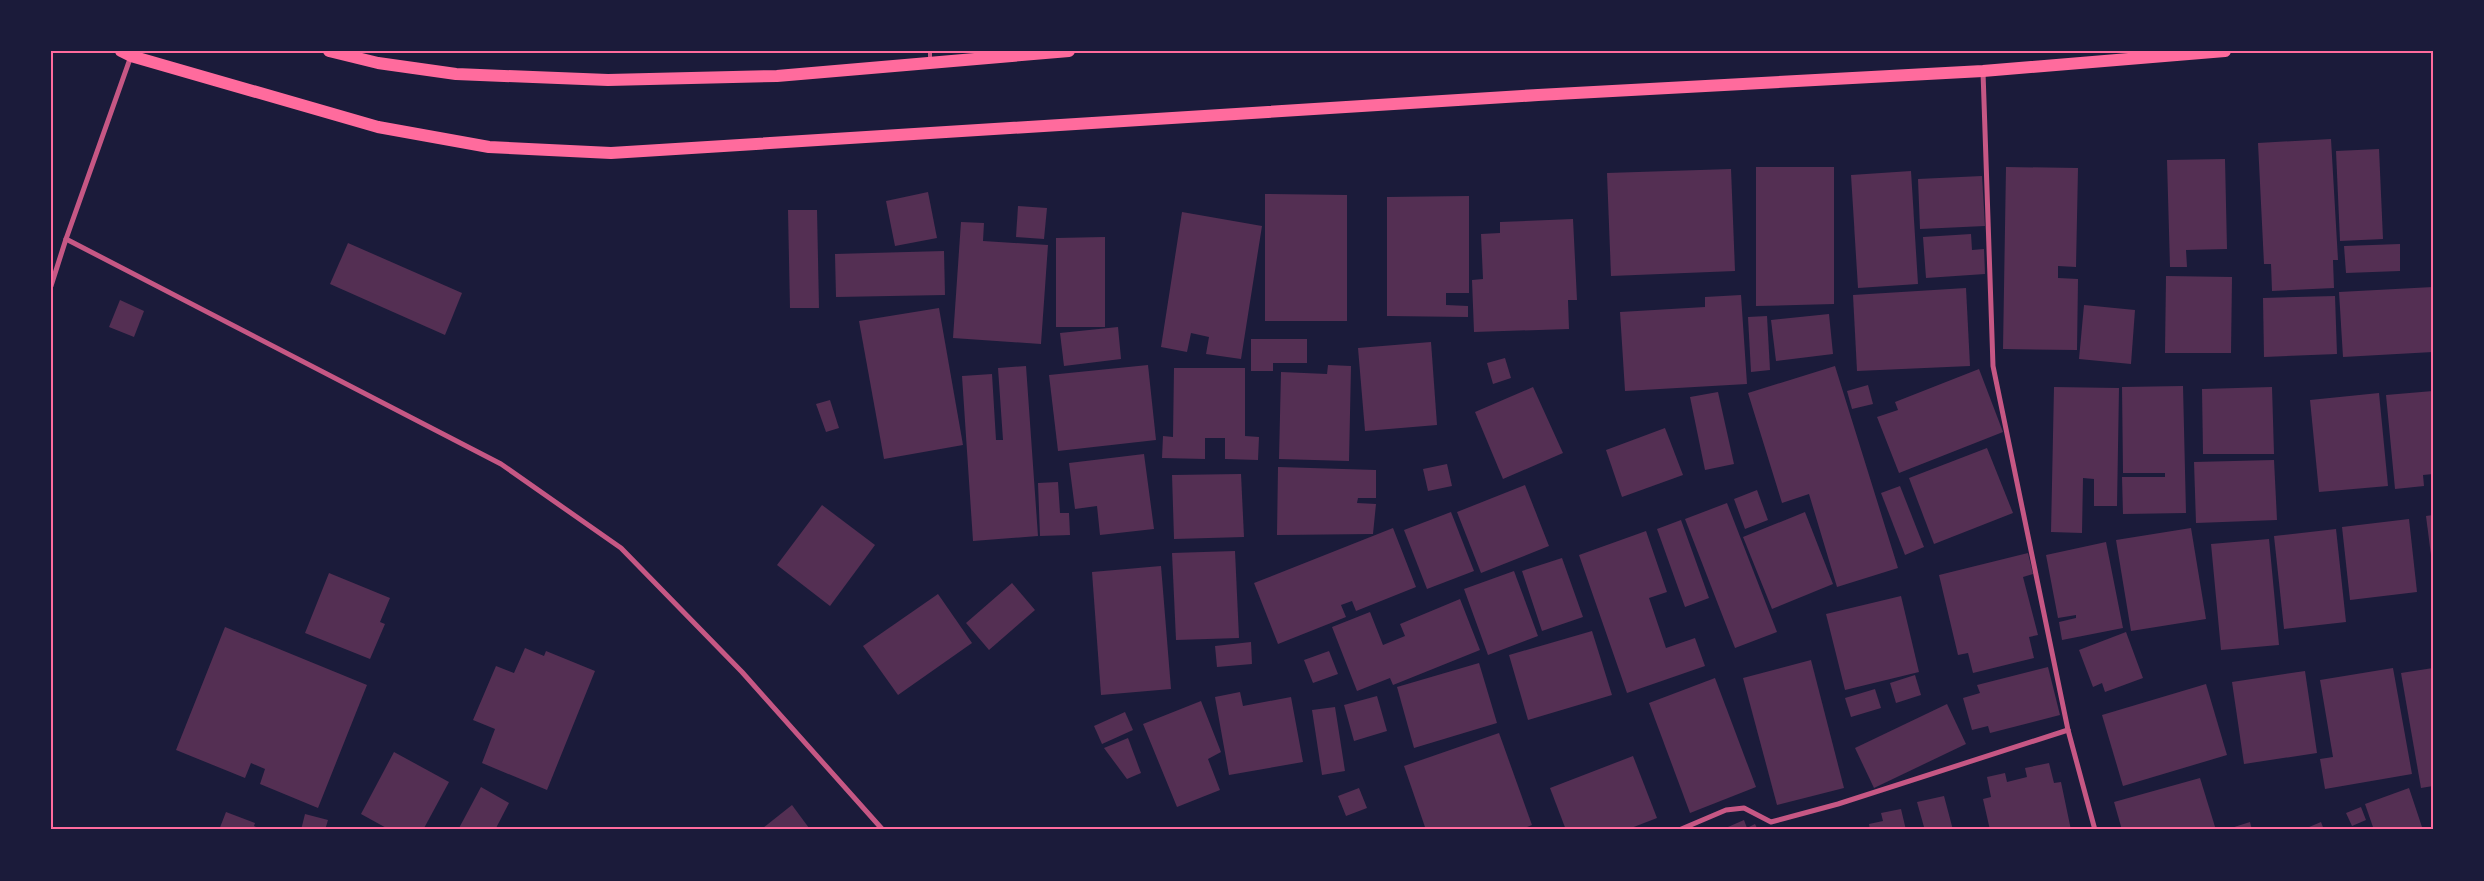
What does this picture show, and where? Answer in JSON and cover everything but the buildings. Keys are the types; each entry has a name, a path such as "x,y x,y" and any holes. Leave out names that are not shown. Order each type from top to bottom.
{"main road":[{"path":"329,51 378,63 456,74 608,80 777,76 930,57 1069,51"},
{"path":"126,54 378,127 489,147 611,153 1538,95 1983,71 2225,51"}],"street":[{"path":"51,286 126,54"},
{"path":"1983,71 1992,366 2068,730 2095,830"},
{"path":"66,238 501,464 621,548 742,672 884,830"},
{"path":"1680,830 1726,810 1744,808 1771,822 1838,804 2068,730"}]}
